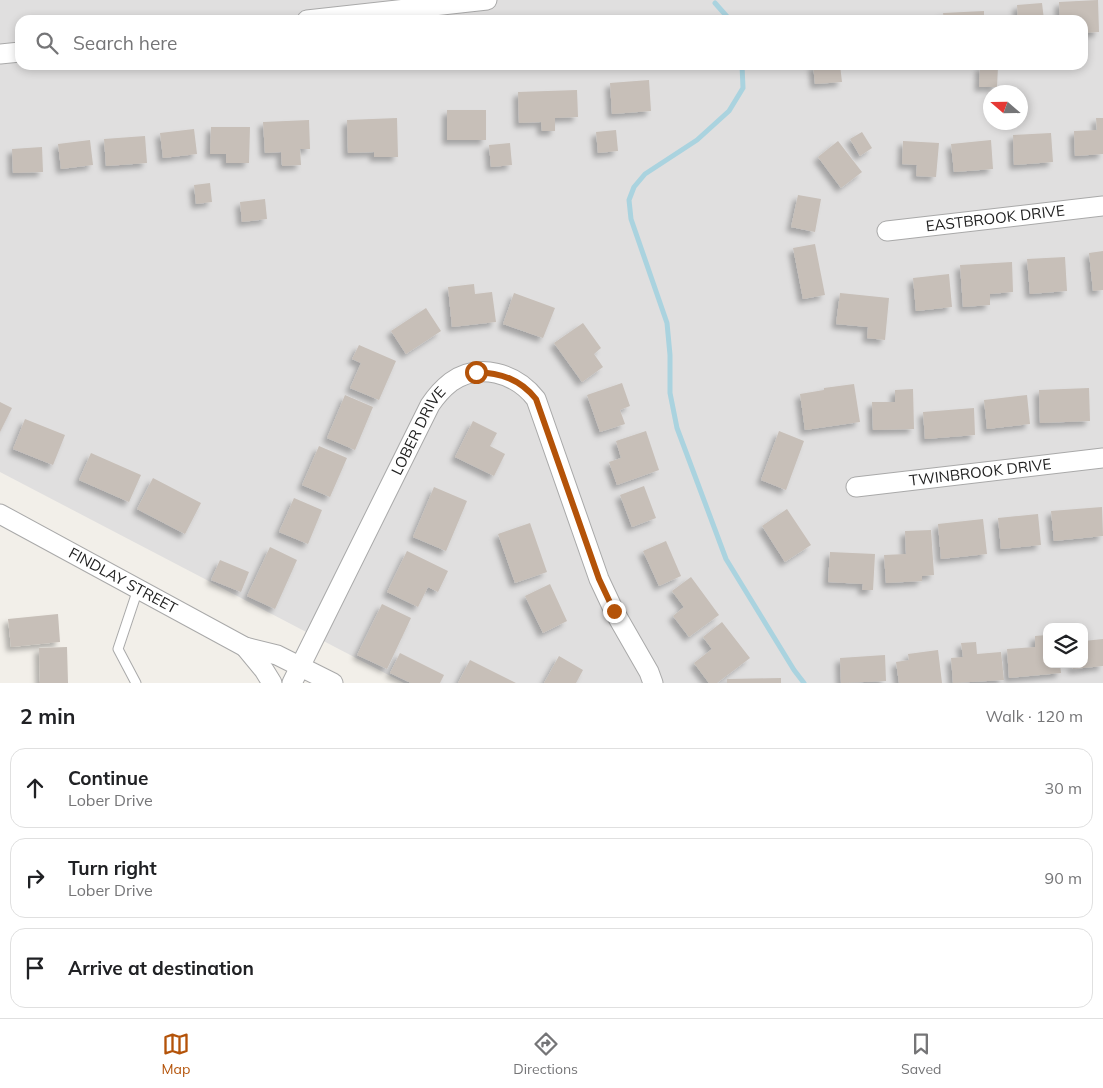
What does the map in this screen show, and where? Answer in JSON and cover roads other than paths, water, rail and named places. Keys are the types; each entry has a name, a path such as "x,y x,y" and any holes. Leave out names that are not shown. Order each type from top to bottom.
{"street":[{"path":"352,15 487,0"},
{"path":"0,54 15,52"},
{"name":"EASTBROOK DRIVE","path":"887,231 1103,206"},
{"name":"LOBER DRIVE","path":"292,683 430,405 440,391 452,382 476,372 489,372 516,380 527,388 536,399 599,579 614,611 649,672 652,683"},
{"name":"TWINBROOK DRIVE","path":"856,487 1103,458"},
{"name":"FINDLAY STREET","path":"0,514 245,647 277,655 333,683"},
{"name":"FINDLAY STREET","path":"245,647 272,683"}],"lane":[{"path":"136,683 118,649 138,589"}],"waterway":[{"path":"715,3 726,15"},
{"path":"742,70 743,88 729,111 697,140 645,174 634,187 629,200 631,219 667,323 670,355 670,393 677,428 726,559 794,670 804,683"}]}
